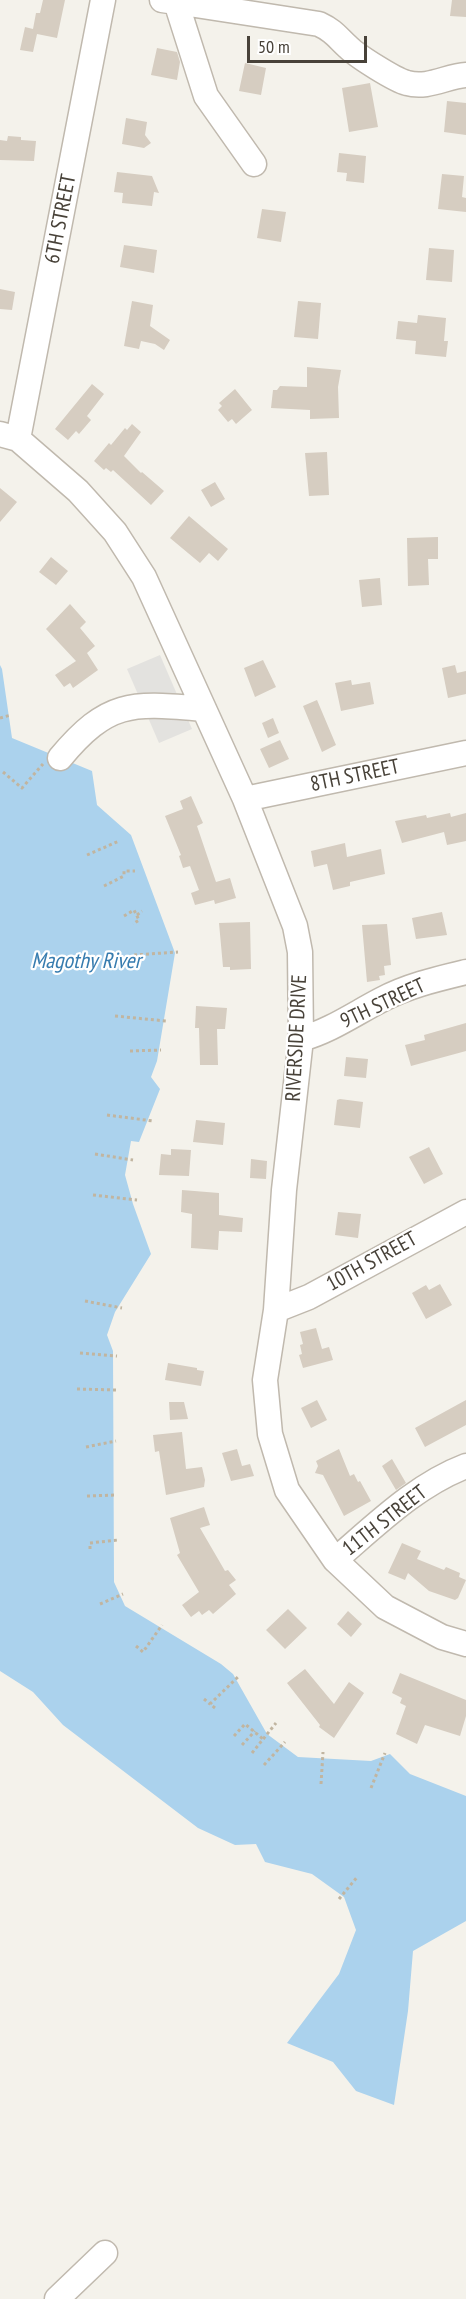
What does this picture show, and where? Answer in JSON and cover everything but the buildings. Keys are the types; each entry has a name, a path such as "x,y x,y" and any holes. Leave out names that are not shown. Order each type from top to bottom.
{"street":[{"name":"6TH STREET","path":"9,436 103,0"},
{"path":"168,1 319,24 333,30 347,47 363,60 407,84 438,83 455,75 466,75"},
{"path":"168,1 206,96 254,165"},
{"name":"RIVERSIDE DRIVE","path":"9,436 78,491 116,532 144,577 245,799 295,926 300,952 301,1040 284,1190 276,1310 265,1380 270,1434 287,1490 335,1560 384,1606 442,1637 466,1644"},
{"path":"53,758 93,724 120,709 142,705 204,710"},
{"name":"8TH STREET","path":"245,799 466,753"},
{"name":"9TH STREET","path":"301,1040 321,1034 383,999 431,980 466,972"},
{"name":"10TH STREET","path":"276,1310 309,1297 466,1212"},
{"name":"11TH STREET","path":"335,1560 405,1500 454,1470 466,1466"},
{"path":"57,2299 105,2253"}],"path":[{"path":"0,718 10,715"},
{"path":"3,772 22,788 53,758"},
{"path":"87,855 119,841"},
{"path":"104,886 124,876 124,871 135,870"},
{"path":"124,916 134,910 139,920 134,924"},
{"path":"137,915 142,911"},
{"path":"134,955 178,952"},
{"path":"115,1017 166,1021"},
{"path":"130,1051 161,1050"},
{"path":"107,1115 153,1121"},
{"path":"94,1154 133,1160"},
{"path":"93,1195 137,1200"},
{"path":"85,1301 122,1308"},
{"path":"80,1353 117,1356"},
{"path":"77,1389 117,1390"},
{"path":"86,1447 116,1441"},
{"path":"87,1496 117,1495"},
{"path":"90,1550 90,1543 118,1540"},
{"path":"100,1604 123,1594"},
{"path":"136,1646 143,1652 162,1625"},
{"path":"210,1704 239,1676"},
{"path":"204,1699 215,1708"},
{"path":"252,1753 276,1723"},
{"path":"234,1736 245,1724 263,1739"},
{"path":"242,1745 255,1731"},
{"path":"264,1765 285,1742"},
{"path":"321,1784 322,1752"},
{"path":"370,1788 385,1753"},
{"path":"339,1899 358,1876"}],"shaded area":[{"path":"160,655 192,729 159,743 127,669"}],"water":[{"name":"Magothy River","path":"0,665 12,738 92,771 97,805 131,835 175,953 157,1061 151,1077 160,1089 139,1142 131,1141 125,1175 151,1254 115,1312 107,1335 113,1351 114,1582 125,1606 221,1664 233,1674 267,1734 298,1757 371,1761 390,1754 410,1774 466,1796 466,1921 413,1951 408,2011 394,2105 356,2091 333,2062 287,2043 339,1974 356,1930 344,1897 312,1874 265,1862 256,1844 235,1845 198,1828 63,1725 33,1692 0,1671"}]}
